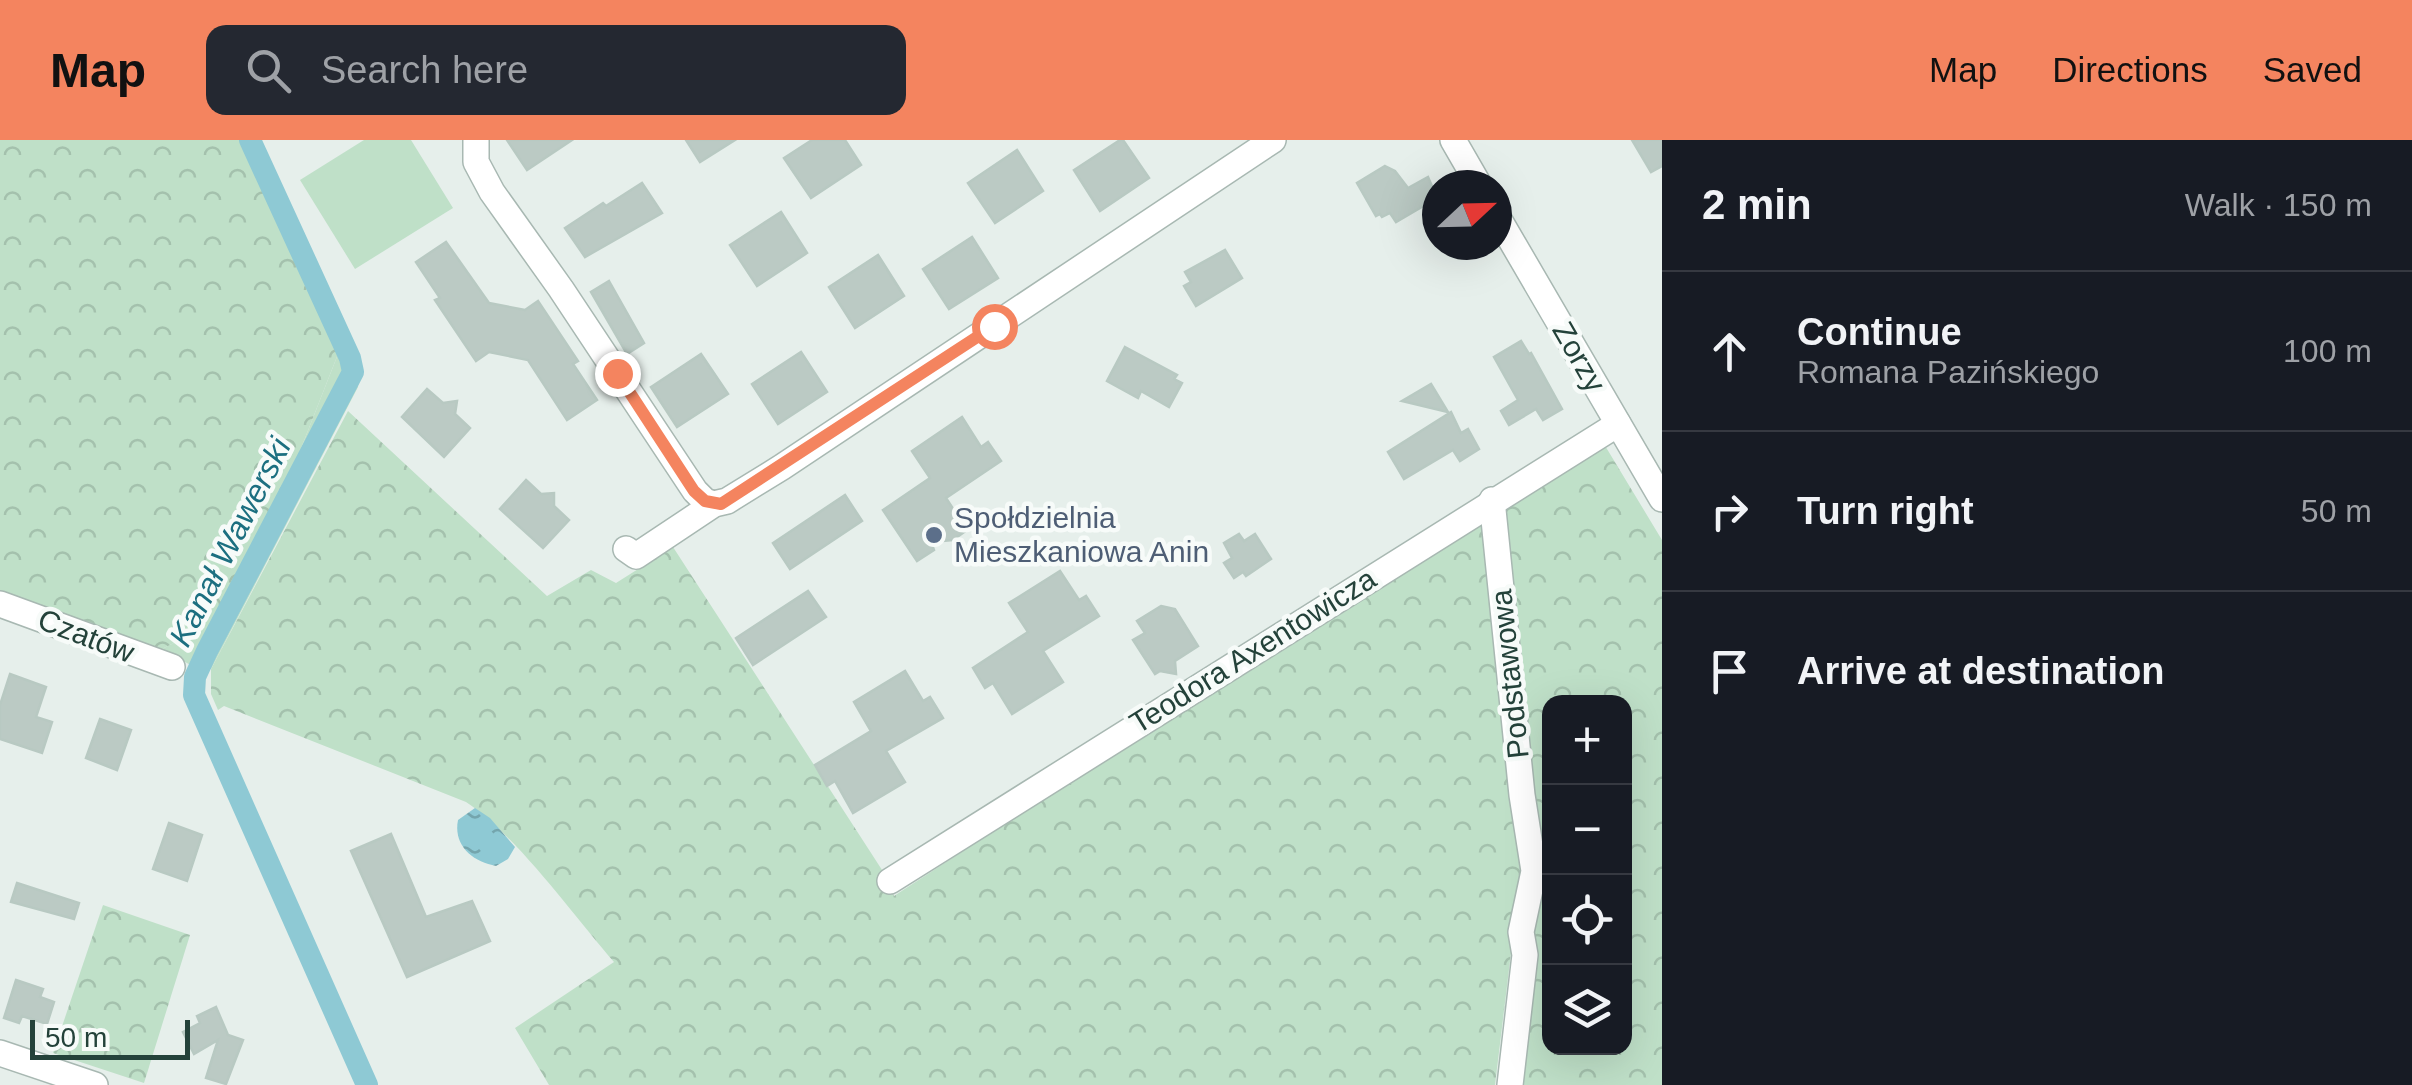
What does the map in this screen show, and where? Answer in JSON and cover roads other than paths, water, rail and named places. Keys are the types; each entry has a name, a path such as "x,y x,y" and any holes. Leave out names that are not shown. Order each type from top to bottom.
{"street":[{"path":"476,140 476,162 492,192 694,491 714,504"},
{"path":"626,548 636,556 714,504 727,501 1273,140"},
{"path":"1453,140 1470,170"},
{"name":"Zorzy","path":"1512,242 1662,499"},
{"name":"Teodora Axentowicza","path":"890,881 1618,424"},
{"name":"Podstawowa","path":"1492,500 1534,871 1521,932 1525,955 1510,1085"},
{"name":"Czatów","path":"0,604 172,667"},
{"path":"0,1053 95,1085"}],"water":[{"path":"475,808 490,818 515,847 508,859 496,866 472,856 458,837 458,820"}],"waterway":[{"name":"Kanał Wawerski","path":"250,140 353,372 207,651 195,677 194,695 367,1085"}],"place":[{"name":"Społdzielnia Mieszkaniowa Anin","path":"934,535"}]}
